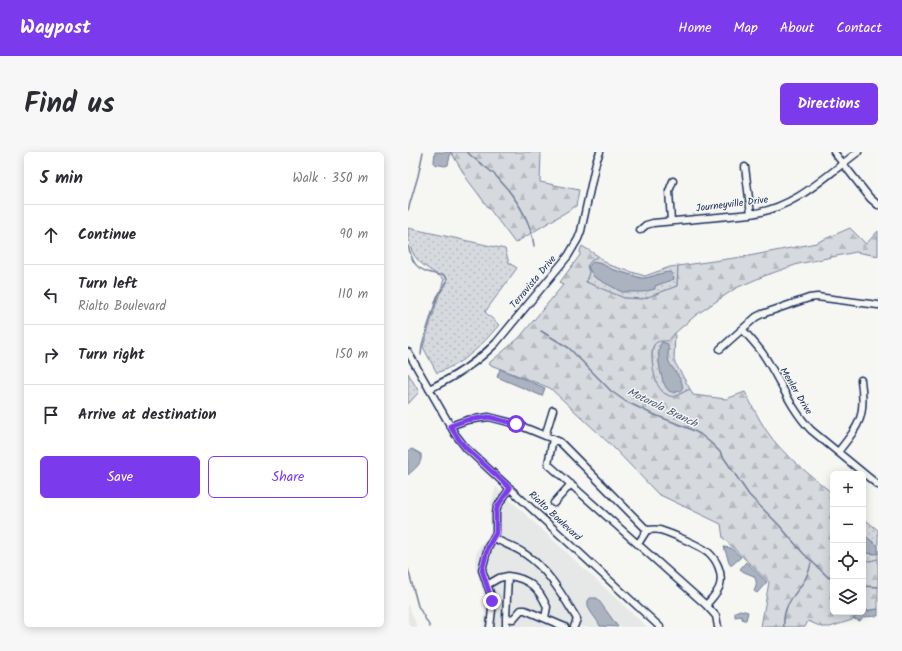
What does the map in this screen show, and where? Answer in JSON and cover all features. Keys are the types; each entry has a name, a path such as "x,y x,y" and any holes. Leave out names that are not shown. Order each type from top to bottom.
{"street":[{"name":"Terravista Drive","path":"429,389 469,367 486,353 568,256 581,231 596,162 600,152"},
{"path":"834,152 878,206"},
{"name":"Journeyville Drive","path":"640,230 646,225 671,221 751,214 772,210 793,200 858,152"},
{"path":"745,167 751,214"},
{"path":"671,221 669,196 670,187 673,181"},
{"path":"720,349 762,314 809,298 817,297 878,305"},
{"name":"Menler Drive","path":"743,330 764,354 789,402 804,422 878,485"},
{"name":"Rialto Boulevard","path":"408,352 450,426 466,448 660,627"},
{"path":"838,452 855,431 860,418 864,398 861,380"},
{"path":"545,436 553,410"},
{"path":"450,426 467,420 489,417 516,424 560,442 647,530 659,530 707,551 715,560 720,571 720,584 718,590 706,605"},
{"path":"553,439 548,464 706,605 716,616 718,627"},
{"path":"554,503 571,484"},
{"path":"490,627 492,601 482,570 488,547 494,538 497,529 497,507 510,488"},
{"path":"638,544 647,530"},
{"path":"494,538 524,553 542,568 565,599 577,619 574,627"},
{"path":"487,585 499,578 508,576 519,577 526,580 535,589 547,607 545,618"},
{"path":"506,627 508,576"},
{"path":"506,618 513,618 521,610 525,610 565,627"}],"shaded area":[{"path":"435,152 451,152 448,165 445,166 434,164"},
{"path":"593,262 641,278 671,272 674,279 655,286 655,289 643,292 622,292 594,277 588,267"},
{"path":"662,342 668,344 669,362 682,383 681,390 677,392 669,391 663,381 659,358 659,351"},
{"path":"500,369 545,388 542,396 497,377"},
{"path":"412,449 421,454 421,461 418,466 408,475 408,451"},
{"path":"496,487 647,627 483,627 486,602 475,565 476,554 480,545 488,537 491,529 491,503"},
{"path":"866,536 878,546 878,554 866,553"},
{"path":"724,547 731,548 741,557 730,565"},
{"path":"746,562 767,582 757,593 754,591 756,587 756,580 754,576 740,569"},
{"path":"590,598 597,598 618,627 600,626 590,611 588,601"},
{"path":"408,604 417,627 408,627"},
{"path":"878,609 878,616 863,617 860,621 854,619 857,615 866,615 866,611"},
{"path":"740,610 748,612 746,620 743,620 741,616 735,617 735,612"}],"green space":[{"path":"451,152 541,152 540,182 579,190 576,206 515,243 467,179"},
{"path":"408,228 505,249 509,263 517,268 485,312 499,325 485,341 465,359 437,373 423,347 444,279 417,260 411,247"},
{"path":"850,228 866,244 878,231 878,256 856,252 798,264 736,288 696,315 668,341 657,342 654,345 652,353 655,378 660,389 667,395 674,397 690,389 693,395 726,399 745,392 760,421 780,448 830,492 830,615 856,615 852,620 830,627 822,627 808,621 805,627 761,627 769,582 723,538 721,524 658,494 612,446 550,388 488,364 519,338 563,285 560,282 580,255 582,246 598,256 587,266 589,272 586,282 624,298 643,299 677,286 678,266 749,256 816,243"},
{"path":"598,256 609,265 645,276 670,267 678,266 677,286 643,299 624,298 586,282 589,272 587,266"},
{"path":"675,333 674,361 690,389 674,397 661,391 656,383 653,371 652,352 655,343"},
{"path":"408,373 419,392 408,404"},
{"path":"866,520 878,530 878,559 866,560"},
{"path":"878,559 878,609 866,611 866,560"}],"waterway":[{"path":"408,210 423,152"},
{"name":"Motorola Branch","path":"467,152 496,176 509,191 521,208 529,227 534,246"},
{"path":"408,246 413,260 419,268 431,273 444,275 447,278 447,282 437,297 422,345 421,355"},
{"name":"Motorola Branch","path":"541,331 569,348 611,391 625,401 688,428 700,434 711,443 720,452 749,495 779,525 803,553 830,578"},
{"path":"784,627 786,608 805,580 811,563"},
{"path":"408,569 418,606 430,627"},
{"name":"Motorola Branch","path":"866,586 878,587"}],"route":[{"path":"492,601 482,570 488,547 496,533 497,507 510,488 466,448 450,426 467,420 489,417 516,424"}]}
